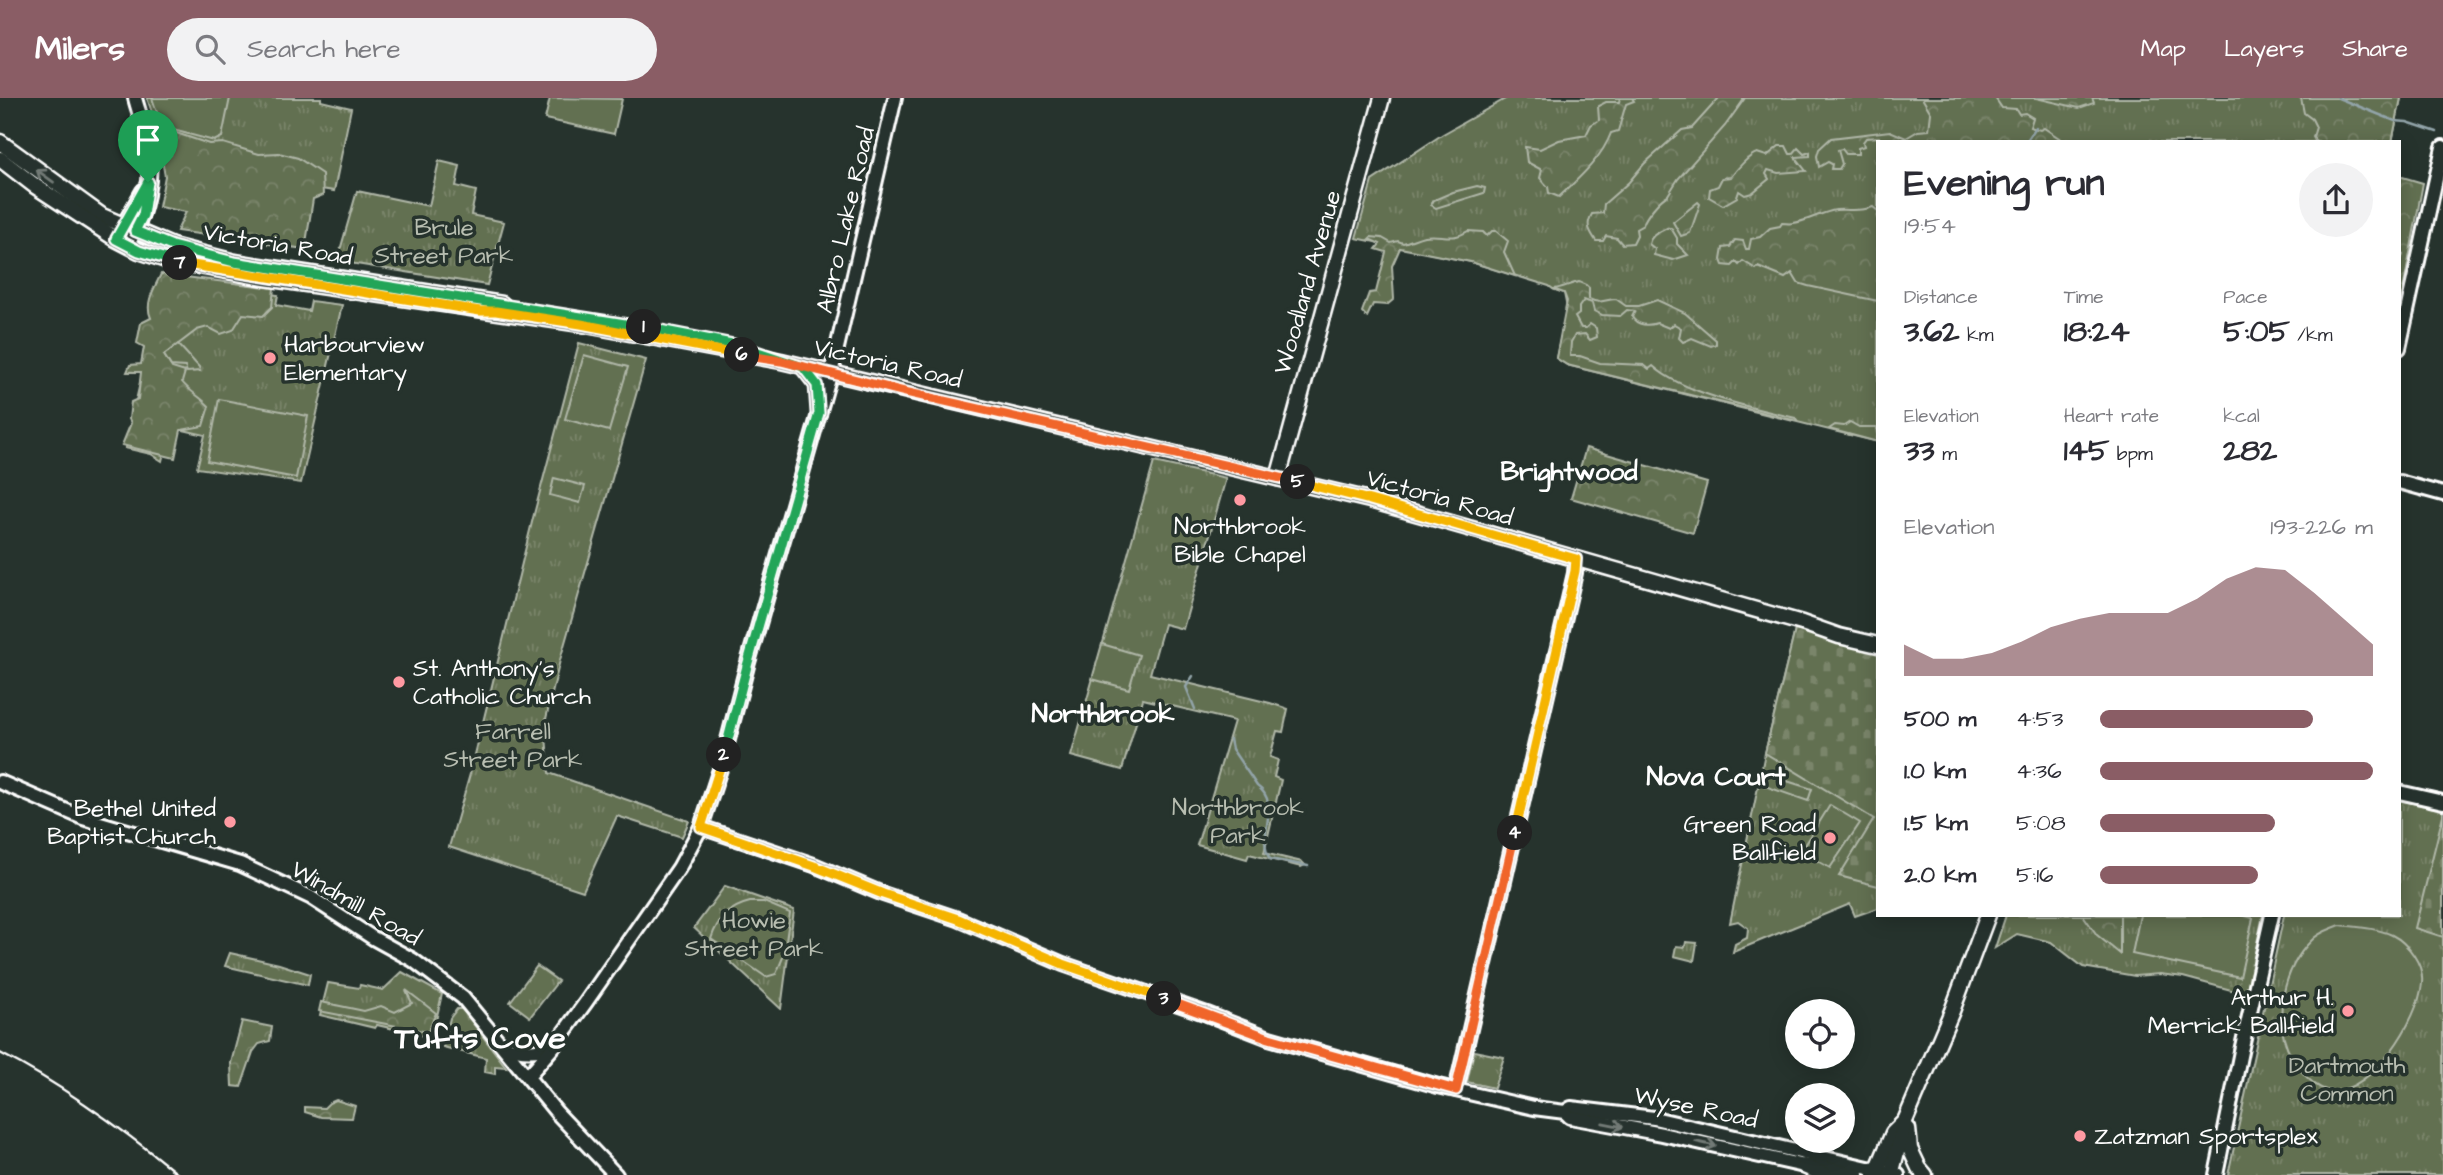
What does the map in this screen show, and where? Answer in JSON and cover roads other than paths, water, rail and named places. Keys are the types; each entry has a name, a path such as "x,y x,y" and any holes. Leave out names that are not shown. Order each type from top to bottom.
{"main road":[{"path":"125,235 143,215 148,182 148,147 135,98"},
{"name":"Albro Lake Road","path":"528,1076 554,1046 679,868 701,827 722,764 830,373 866,231 895,98"},
{"name":"Woodland Avenue","path":"1278,478 1382,98"},
{"name":"Victoria Road","path":"0,142 125,235"},
{"path":"2401,339 2443,147"},
{"name":"Victoria Road","path":"0,159 35,186 125,235 234,262 650,328 737,345 803,367 1310,485 1876,645"},
{"path":"803,367 817,385 819,413"},
{"path":"1283,457 1297,478 1310,485"},
{"path":"2401,483 2443,494"},
{"path":"1456,1090 1576,559"},
{"name":"Windmill Road","path":"0,782 83,818 240,864 301,892 413,960 463,998 556,1113 616,1175"},
{"path":"2401,792 2443,802"},
{"name":"Wyse Road","path":"701,827 958,919 1063,964 1269,1038 1456,1090 1534,1108 1565,1112 1570,1117 1857,1175"},
{"path":"1894,1174 1905,1121 1952,1011 1987,917"},
{"path":"2217,1175 2241,1051 2272,917"},
{"path":"504,1046 520,1051 539,1051 554,1046"},
{"name":"Wyse Road","path":"1565,1112 1571,1108 1633,1114 1894,1174"},
{"path":"1876,1172 1893,1133 1905,1121"},
{"path":"1905,1121 1910,1135 1910,1149 1925,1175"},
{"path":"1804,1166 1825,1175"}],"waterway":[{"path":"2338,98 2395,121 2437,132"},
{"path":"2027,140 2036,127"},
{"path":"1193,676 1186,687 1195,709"},
{"path":"1230,739 1232,749 1268,802 1265,841 1270,859 1308,866"}],"railway":[{"path":"0,1053 47,1079 92,1109 179,1175"}],"place":[{"name":"Harbourview Elementary","path":"270,358"},
{"name":"Northbrook Bible Chapel","path":"1240,500"},
{"name":"St. Anthony's Catholic Church","path":"399,682"},
{"name":"Bethel United Baptist Church","path":"230,822"},
{"name":"Green Road Ballfield","path":"1830,838"},
{"name":"Arthur H. Merrick Ballfield","path":"2348,1011"},
{"name":"Zatzman Sportsplex","path":"2080,1136"}],"district":[{"name":"Brightwood","path":"1569,471"},
{"name":"Northbrook","path":"1103,713"},
{"name":"Nova Court","path":"1716,776"},
{"name":"Tufts Cove","path":"480,1037"}],"park label":[{"name":"Brule Street Park","path":"444,241"},
{"name":"Farrell Street Park","path":"513,745"},
{"name":"Northbrook Park","path":"1238,821"},
{"name":"Howie Street Park","path":"754,934"},
{"name":"Dartmouth Common","path":"2347,1079"}]}
